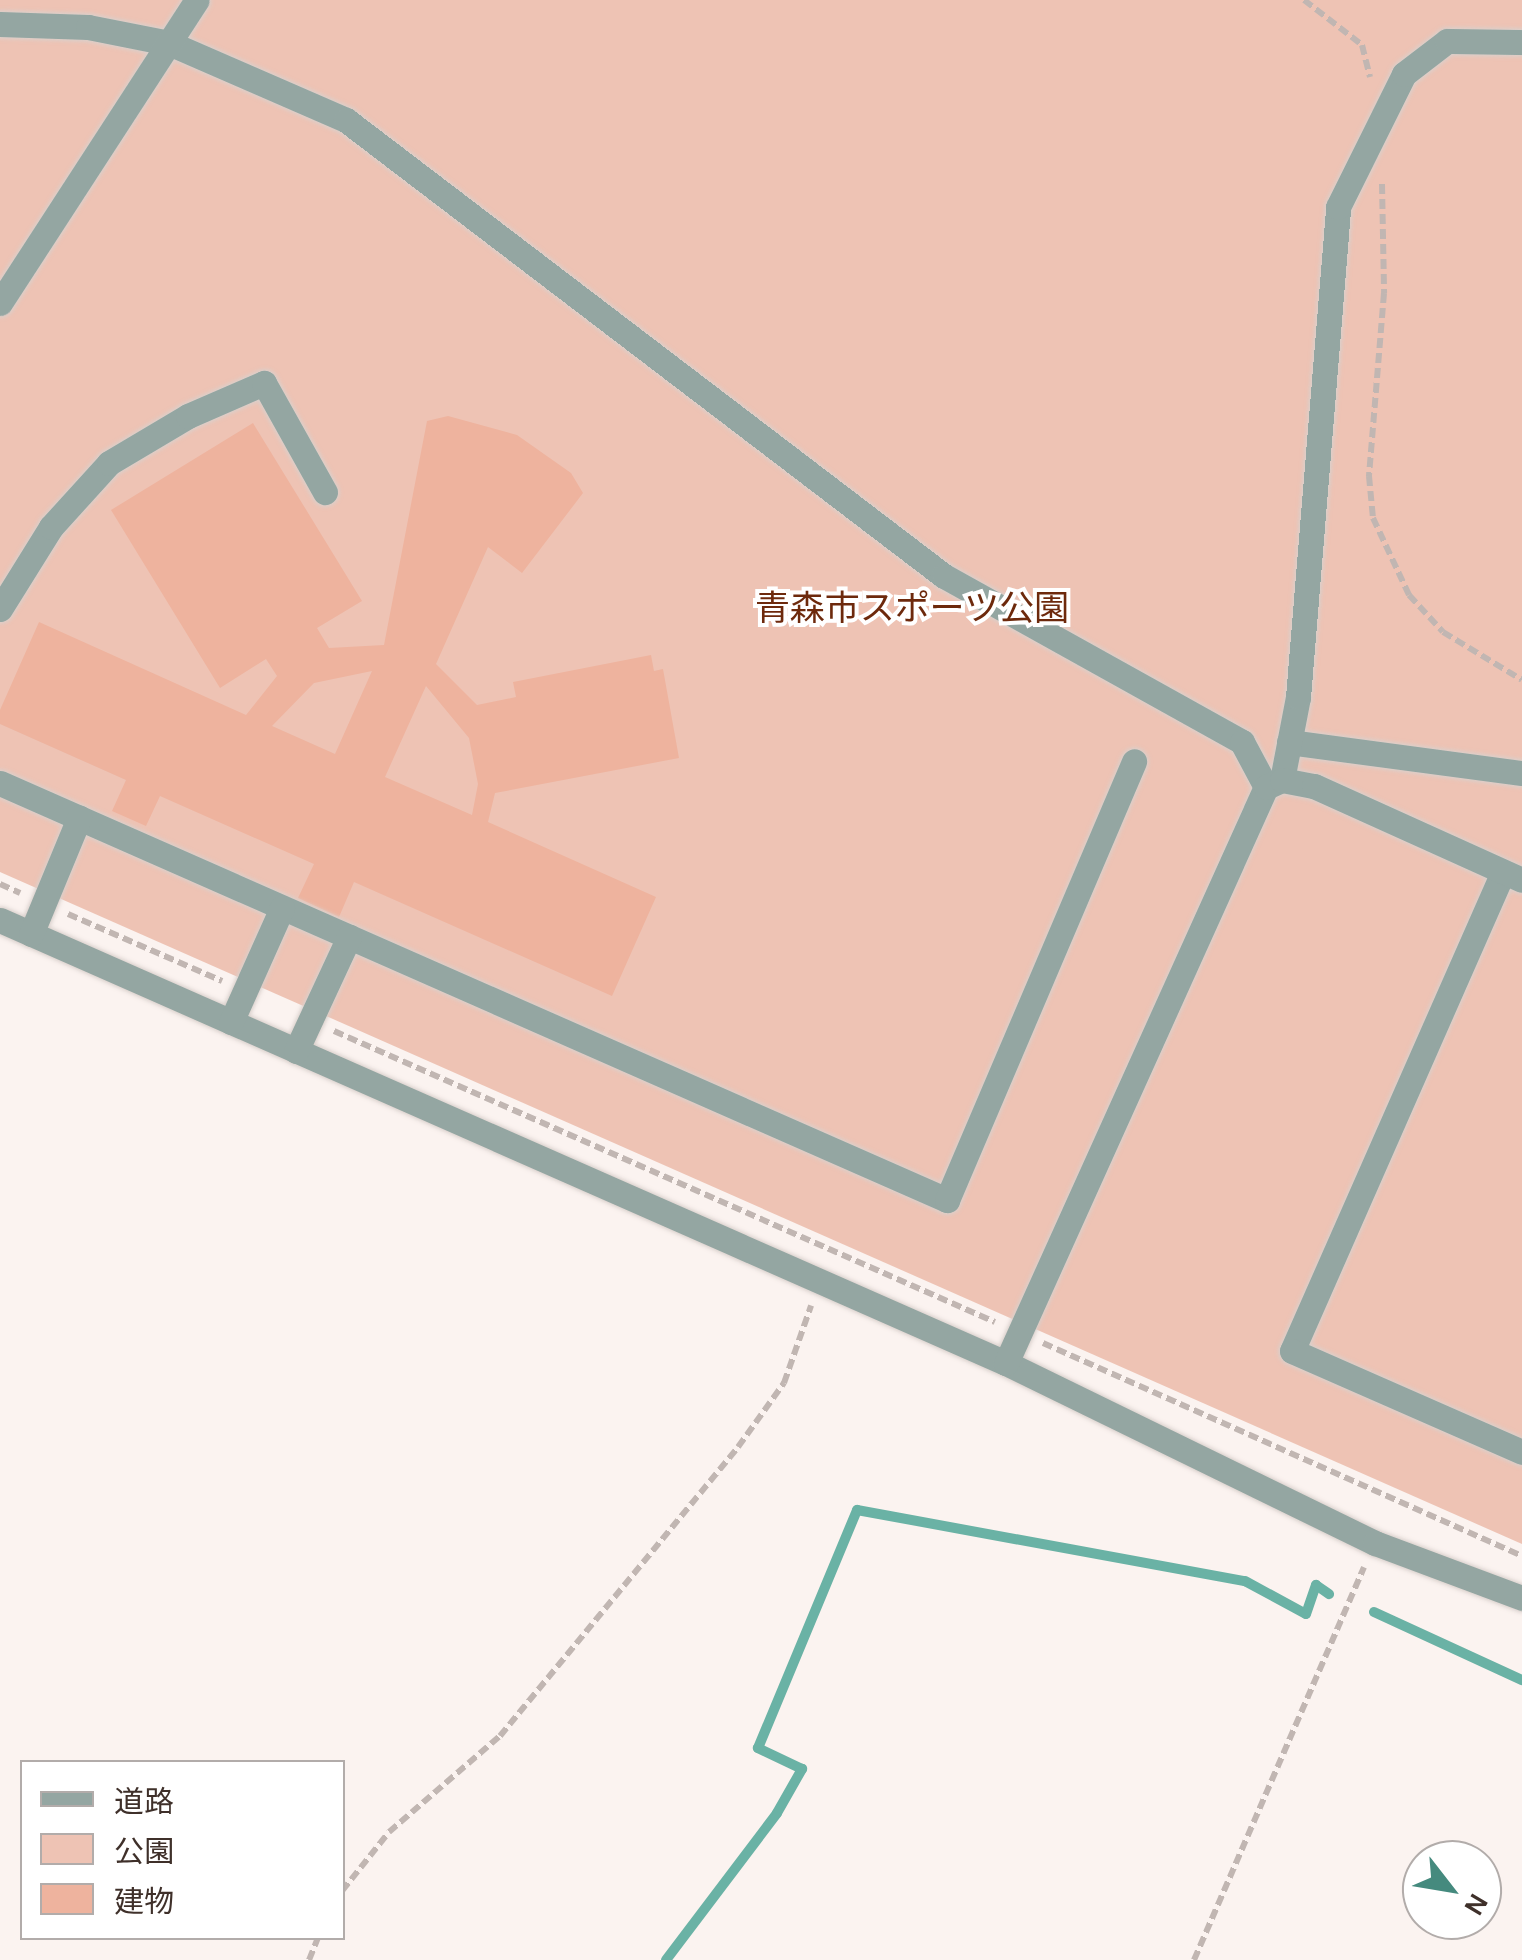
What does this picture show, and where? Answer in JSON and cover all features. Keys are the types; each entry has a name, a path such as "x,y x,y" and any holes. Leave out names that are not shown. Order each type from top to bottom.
{"street":[{"path":"0,303 197,0"},
{"path":"0,24 88,26 168,44 346,120 944,576 1242,742 1274,783 1314,786 1513,876 1292,1350 1522,1452"},
{"path":"1006,1363 1290,742 1321,459 1338,207 1404,74 1447,41 1522,42"},
{"path":"0,609 51,527 109,463 188,416 264,383 325,492"},
{"path":"1290,742 1522,773"},
{"path":"0,784 947,1200 1134,761"},
{"path":"31,934 79,818"},
{"path":"230,1022 282,908"},
{"path":"0,920 1006,1363 1375,1543 1522,1598"},
{"path":"296,1051 350,937"}],"path":[{"path":"1304,0 1362,44 1376,126 1386,215 1369,476 1373,518 1409,595 1443,632 1473,656 1522,680"},
{"path":"0,884 245,991"},
{"path":"311,1021 1522,1556"},
{"path":"345,1887 389,1832 511,1724 738,1447 784,1383 819,1281"},
{"path":"1194,1960 1375,1543"}],"green space":[{"name":"青森市スポーツ公園","path":"0,0 1522,0 1522,1544 0,872"}],"building":[{"path":"448,416 517,435 571,473 583,493 522,573 488,547 436,664 477,705 516,697 513,682 651,655 654,671 663,669 679,758 495,793 488,822 656,897 612,996 354,882 339,917 298,898 314,864 160,796 146,826 112,811 126,780 0,724 0,710 39,622 246,715 277,676 266,659 220,688 111,510 253,423 362,601 317,628 329,648 384,645 427,421","holes":["372,671 335,754 272,726 314,683","426,686 469,738 478,784 472,815 385,777"]}],"waterway":[{"path":"666,1960 777,1813 802,1769 758,1748 857,1510 1245,1581 1306,1614 1316,1585 1329,1594"},
{"path":"1374,1612 1522,1680"}]}
